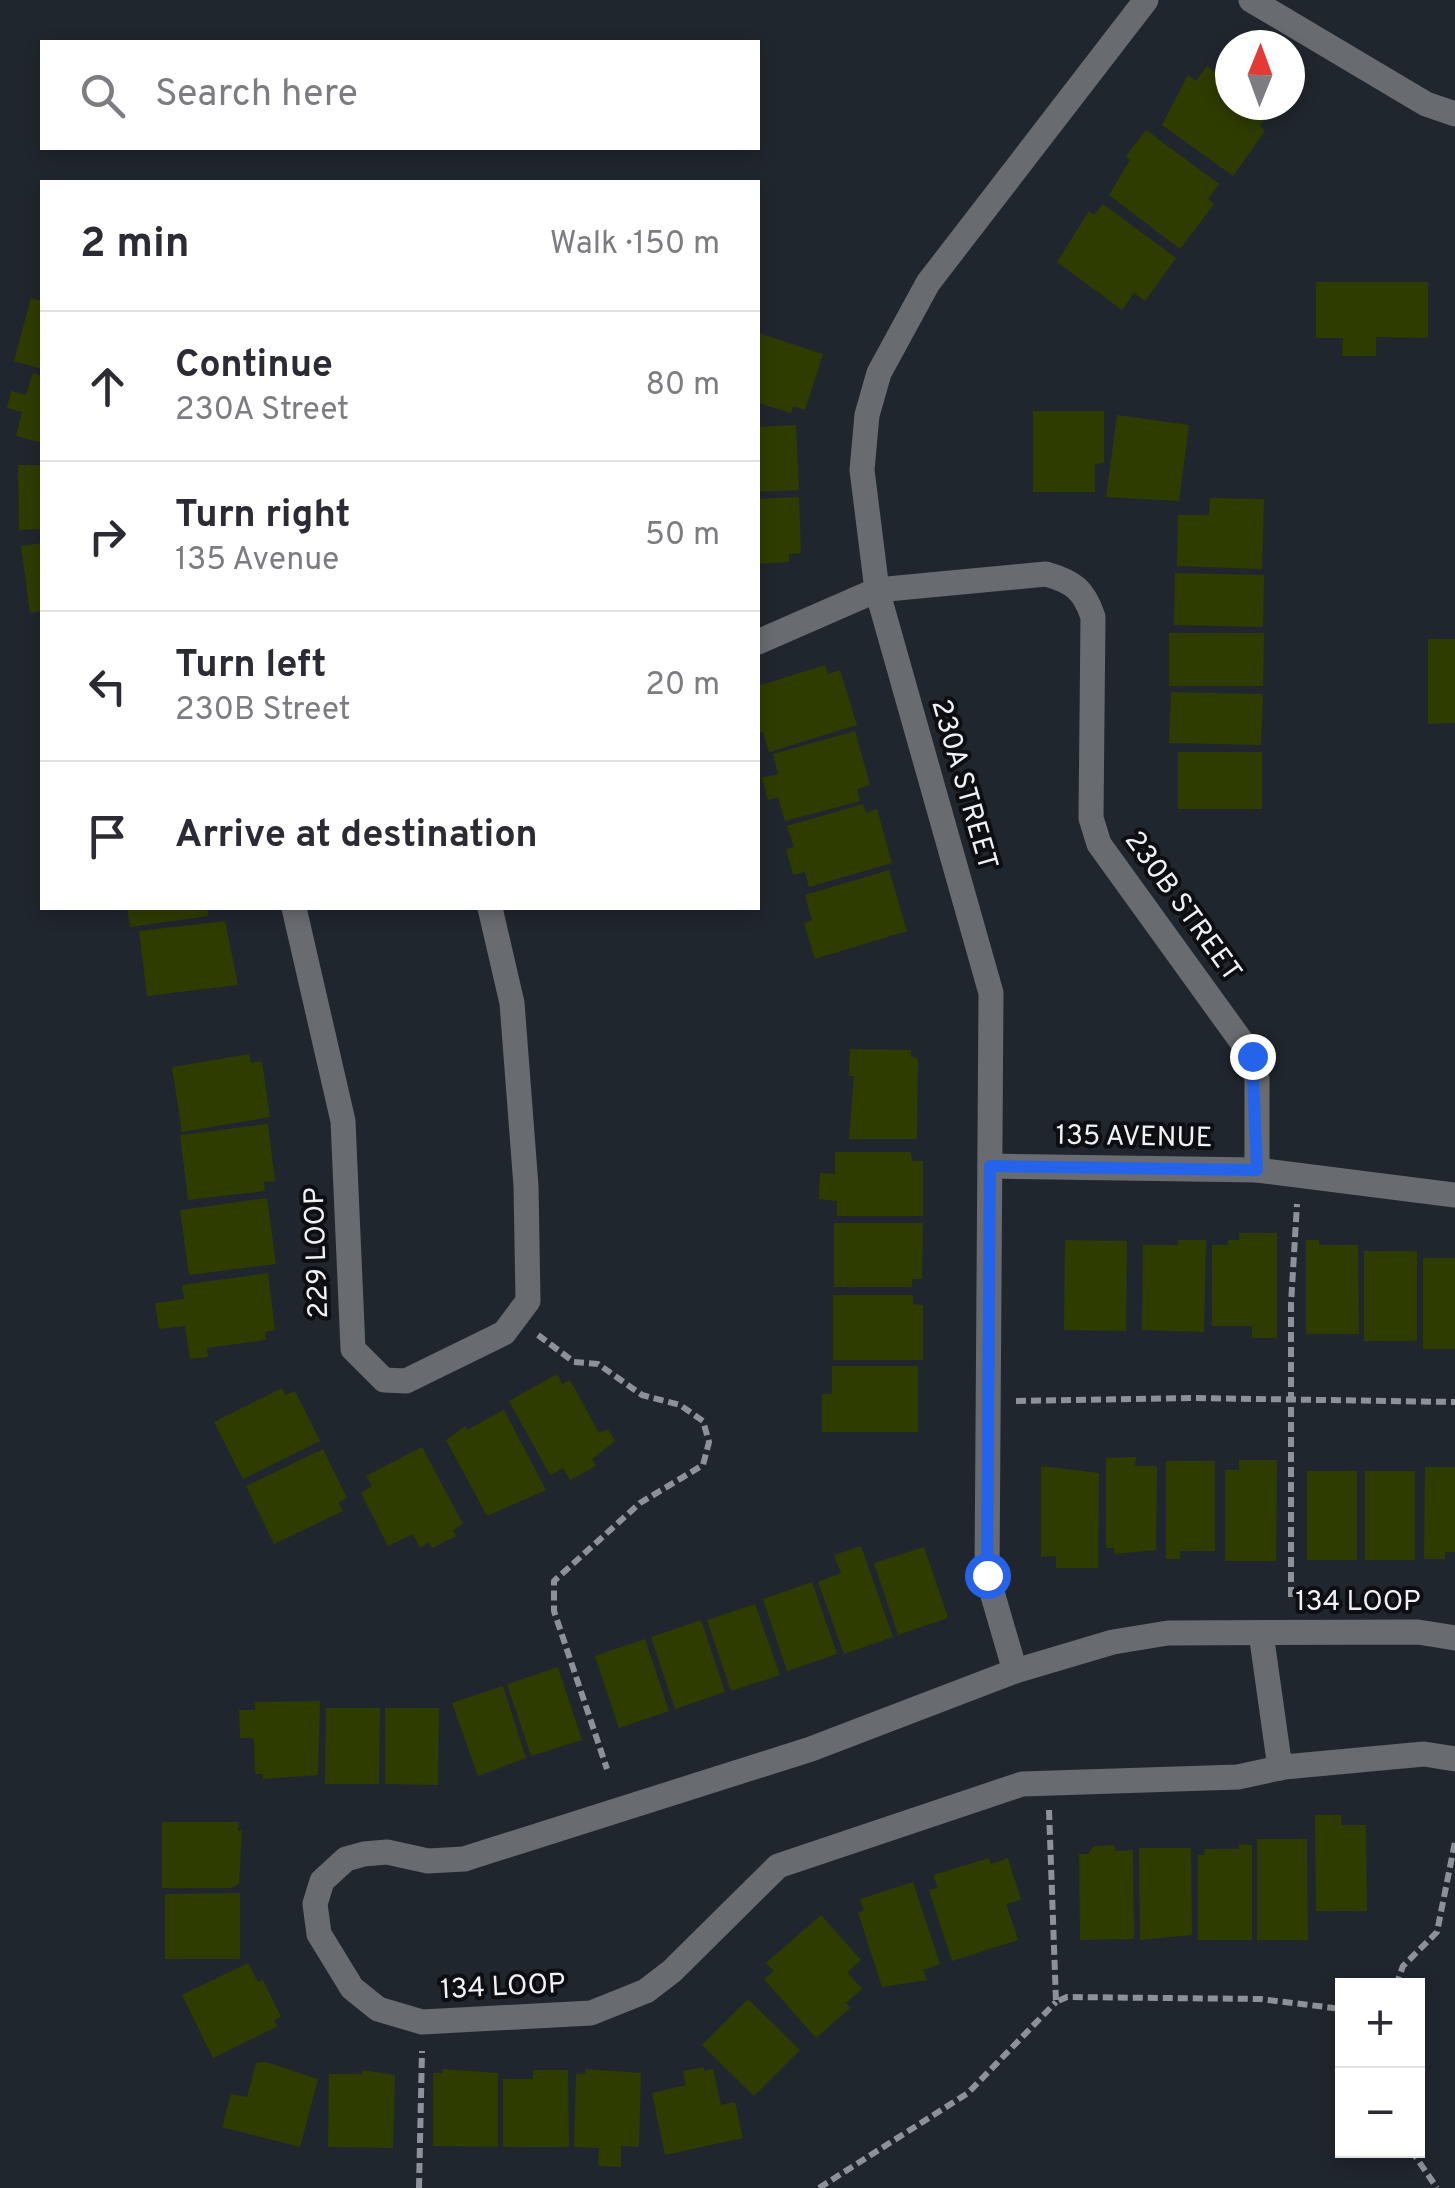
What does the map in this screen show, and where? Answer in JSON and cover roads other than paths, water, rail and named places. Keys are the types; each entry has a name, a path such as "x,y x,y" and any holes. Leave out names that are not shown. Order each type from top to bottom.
{"street":[{"name":"230A STREET","path":"1015,1671 987,1575 991,993 877,590 862,470 867,416 879,373 928,283 1146,0"},
{"path":"1250,0 1426,104 1455,114"},
{"name":"230B STREET","path":"877,590 1046,574 1071,581 1086,595 1093,618 1091,818 1099,844 1252,1056 1257,1170"},
{"path":"760,641 877,590"},
{"name":"229 LOOP","path":"294,910 343,1121 353,1349 384,1380 406,1381 504,1333 528,1301 526,1186 512,1003 490,910"},
{"name":"135 AVENUE","path":"990,1166 1257,1170 1455,1195"},
{"name":"134 LOOP","path":"1260,1632 1280,1768"},
{"name":"134 LOOP","path":"1455,1638 1418,1632 1168,1633 1113,1642 1015,1671 811,1750 464,1859 428,1861 387,1852 346,1860 322,1881 315,1904 319,1934 352,1988 378,2009 422,2022 591,2013 646,1991 659,1981 778,1866 1022,1784 1238,1776 1280,1768 1424,1754 1455,1760"}]}
